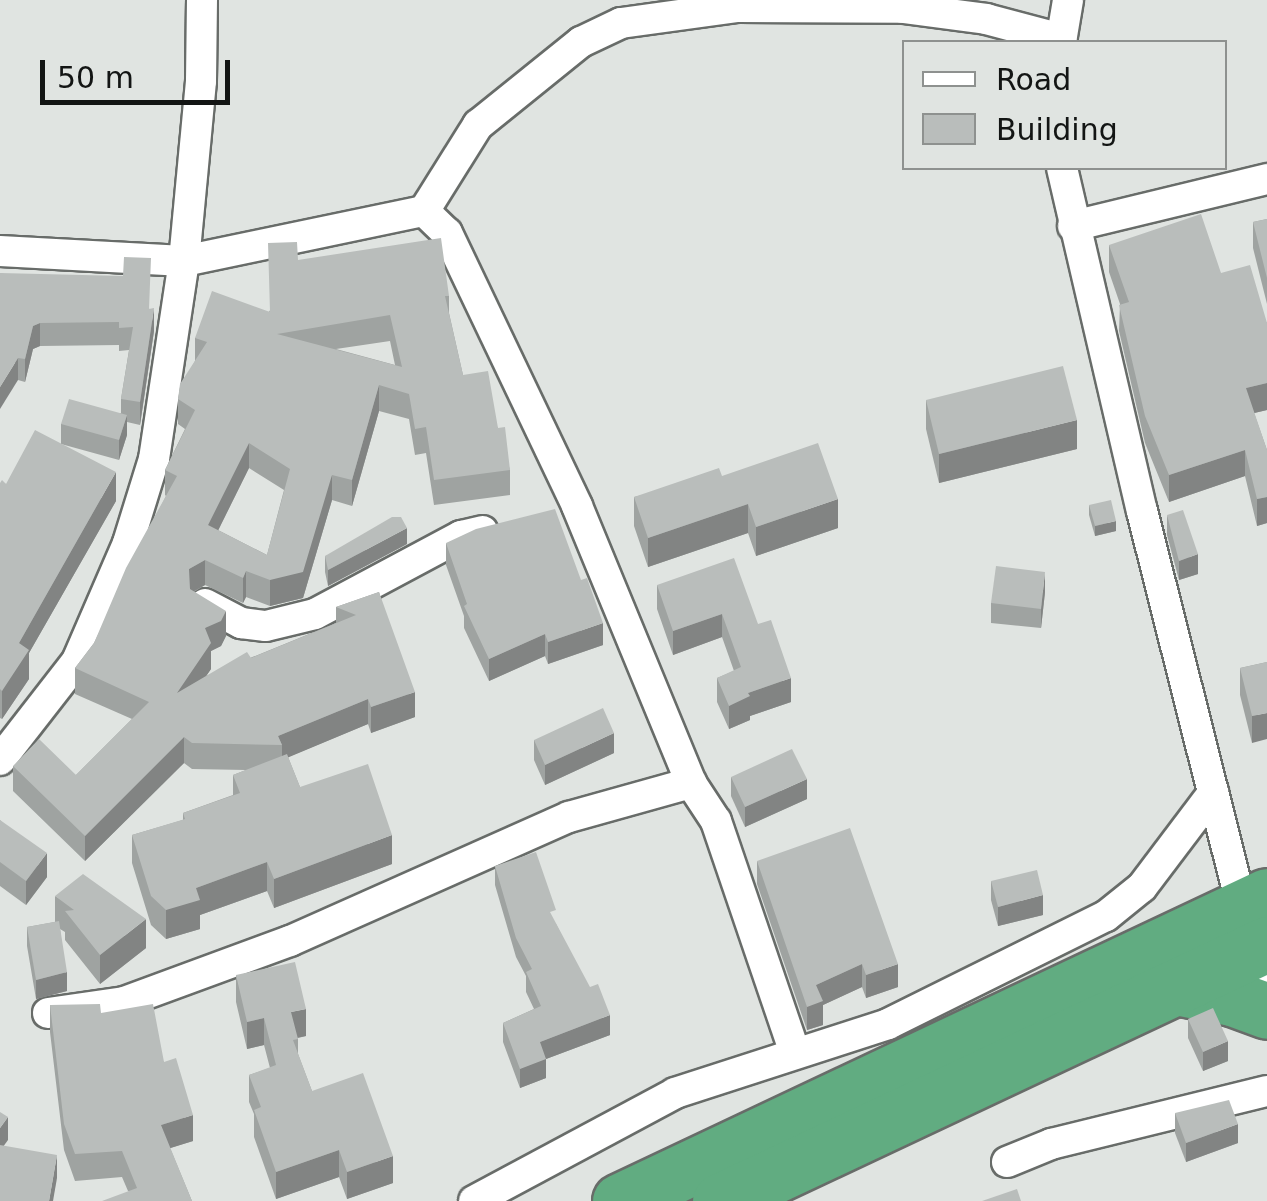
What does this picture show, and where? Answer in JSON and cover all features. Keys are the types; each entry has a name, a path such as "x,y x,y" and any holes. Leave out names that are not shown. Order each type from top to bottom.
{"highway":[{"path":"720,1201 1176,987 1257,925"},
{"path":"620,1201 1257,925"},
{"path":"1176,987 1267,1009"}],"street":[{"path":"0,760 77,661 128,544 154,459 184,261 201,81 202,0"},
{"path":"1061,40 1068,0"},
{"path":"0,251 184,261 424,211 478,125 581,42 621,24 737,4 903,8 986,19 1058,40"},
{"path":"1062,170 1213,792 1257,925 1267,1009"},
{"path":"1073,226 1267,178"},
{"path":"424,211 447,233 577,506 691,783 716,821 795,1053"},
{"path":"204,604 241,623 266,626 315,614 461,536 577,506"},
{"path":"48,1013 124,1002 290,941 570,818 691,783"},
{"path":"474,1201 565,1155 625,1116 703,1083 888,1024 1106,916 1142,887 1213,792"},
{"path":"1007,1162 1052,1144 1267,1091"}],"building":[{"path":"1201,214 1221,273 1250,265 1267,323 1267,383 1246,388 1267,450 1267,497 1257,499 1245,450 1169,475 1145,416 1119,305 1129,302 1109,245"},
{"path":"1267,219 1267,278 1253,222"},
{"path":"441,238 449,296 445,296 463,375 488,371 498,428 505,427 510,470 434,480 426,427 415,429 409,394 379,385 352,480 332,475 303,572 270,580 246,571 243,578 205,560 189,569 190,589 226,611 221,621 205,628 211,643 177,693 247,652 251,658 356,615 336,607 379,592 415,692 371,707 368,699 278,736 282,745 192,743 184,737 85,836 13,766 39,739 76,775 149,702 75,668 94,643 126,568 177,476 165,470 195,410 178,399 180,384 207,342 195,338 212,291 270,312 268,243 297,242 298,260","holes":["390,315 402,367 277,334","249,443 290,469 267,555 208,525"]},
{"path":"124,257 151,258 149,309 154,308 140,402 121,399 133,327 119,328 119,322 33,326 25,359 18,358 0,387 0,273 123,276"},
{"path":"1063,366 1077,420 939,454 926,400"},
{"path":"69,399 127,415 119,440 61,424"},
{"path":"35,430 116,472 19,643 29,650 2,691 0,483 2,480 6,484"},
{"path":"818,443 838,499 756,527 748,504 648,538 634,497 719,468 722,476"},
{"path":"1111,500 1116,521 1095,526 1089,505"},
{"path":"555,509 581,580 587,578 603,623 548,642 545,634 489,659 464,606 467,604 446,543 476,529"},
{"path":"1183,510 1198,554 1179,561 1167,515"},
{"path":"392,517 401,517 407,528 328,570 325,556"},
{"path":"734,558 758,624 771,620 791,678 748,693 750,696 729,706 717,678 741,667 722,614 673,631 657,585"},
{"path":"996,566 1045,572 1041,609 991,603"},
{"path":"1267,662 1267,713 1252,716 1240,668"},
{"path":"603,708 614,733 545,765 534,740"},
{"path":"792,749 807,779 745,807 731,777"},
{"path":"287,754 300,787 368,764 392,835 274,879 267,862 196,888 200,900 166,910 151,896 132,835 185,819 183,813 240,793 233,775"},
{"path":"0,820 47,853 26,881 0,862"},
{"path":"850,828 898,964 866,975 862,964 816,985 823,1001 807,1007 757,861"},
{"path":"536,852 556,910 550,912 590,987 598,984 610,1015 540,1042 546,1059 520,1069 503,1023 541,1006 526,972 532,969 516,938 495,866"},
{"path":"1037,870 1043,895 998,907 991,881"},
{"path":"83,874 146,919 100,955 65,911 74,910 55,896"},
{"path":"59,921 67,972 36,980 27,927"},
{"path":"295,962 306,1009 291,1012 298,1039 293,1040 312,1091 363,1073 393,1156 347,1172 339,1150 276,1172 254,1110 261,1107 249,1075 276,1065 264,1018 247,1022 236,975"},
{"path":"100,1004 101,1013 153,1004 164,1062 176,1058 193,1115 161,1125 192,1201 102,1201 137,1188 122,1151 75,1154 64,1124 50,1005"},
{"path":"1213,1008 1228,1041 1203,1052 1188,1019"},
{"path":"1229,1100 1238,1124 1186,1143 1175,1113"},
{"path":"0,1112 8,1117 0,1128"},
{"path":"0,1145 57,1155 49,1201 0,1201"},
{"path":"1017,1189 1021,1201 982,1201"}]}
